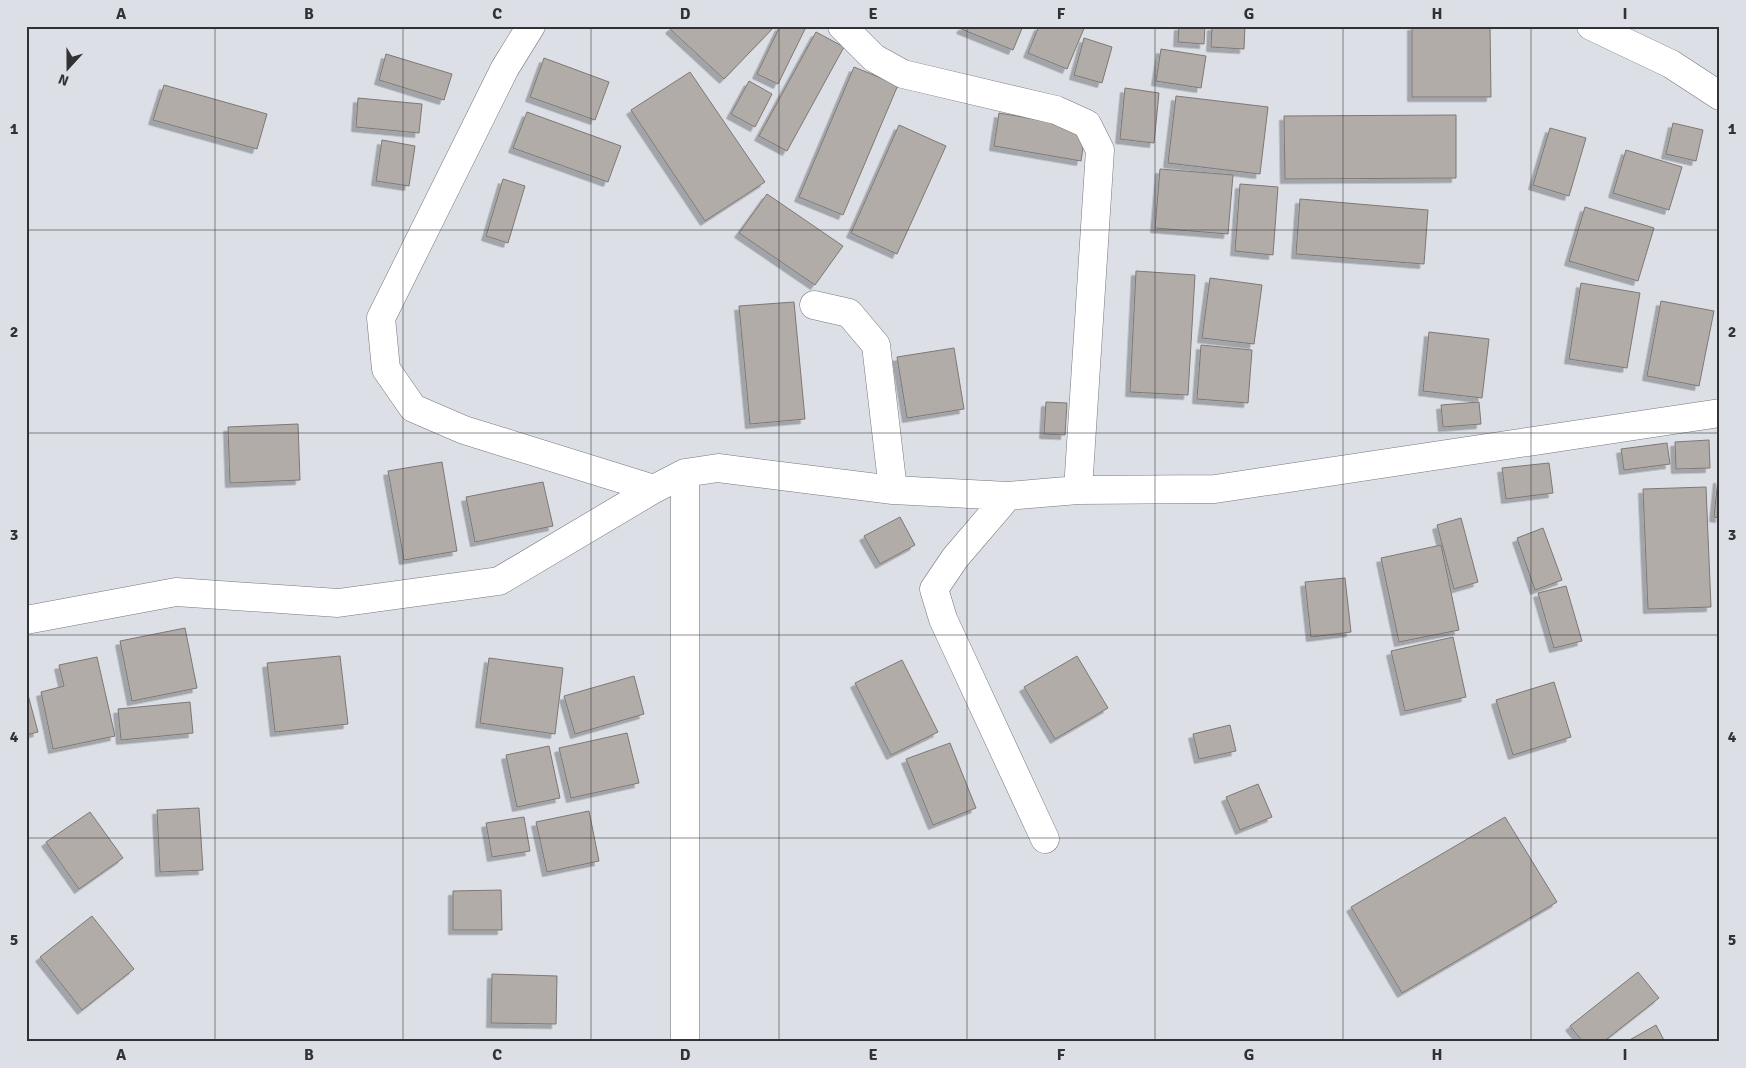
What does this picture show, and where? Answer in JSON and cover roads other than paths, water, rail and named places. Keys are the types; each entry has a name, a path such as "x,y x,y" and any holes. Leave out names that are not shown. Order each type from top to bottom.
{"street":[{"path":"531,26 505,68 381,318 386,369 413,408 464,430 654,489"},
{"path":"842,26 874,58 903,74 1056,110 1087,124 1100,150 1078,490"},
{"path":"1591,26 1671,64 1720,96"},
{"path":"814,306 849,313 876,345 893,490"},
{"path":"26,620 176,592 338,603 500,581 654,489 685,473 718,468 893,490 1008,496 1078,490 1215,489 1720,413"},
{"path":"685,473 685,1042"},
{"path":"1008,496 955,558 934,589 942,619 1045,840"}]}
